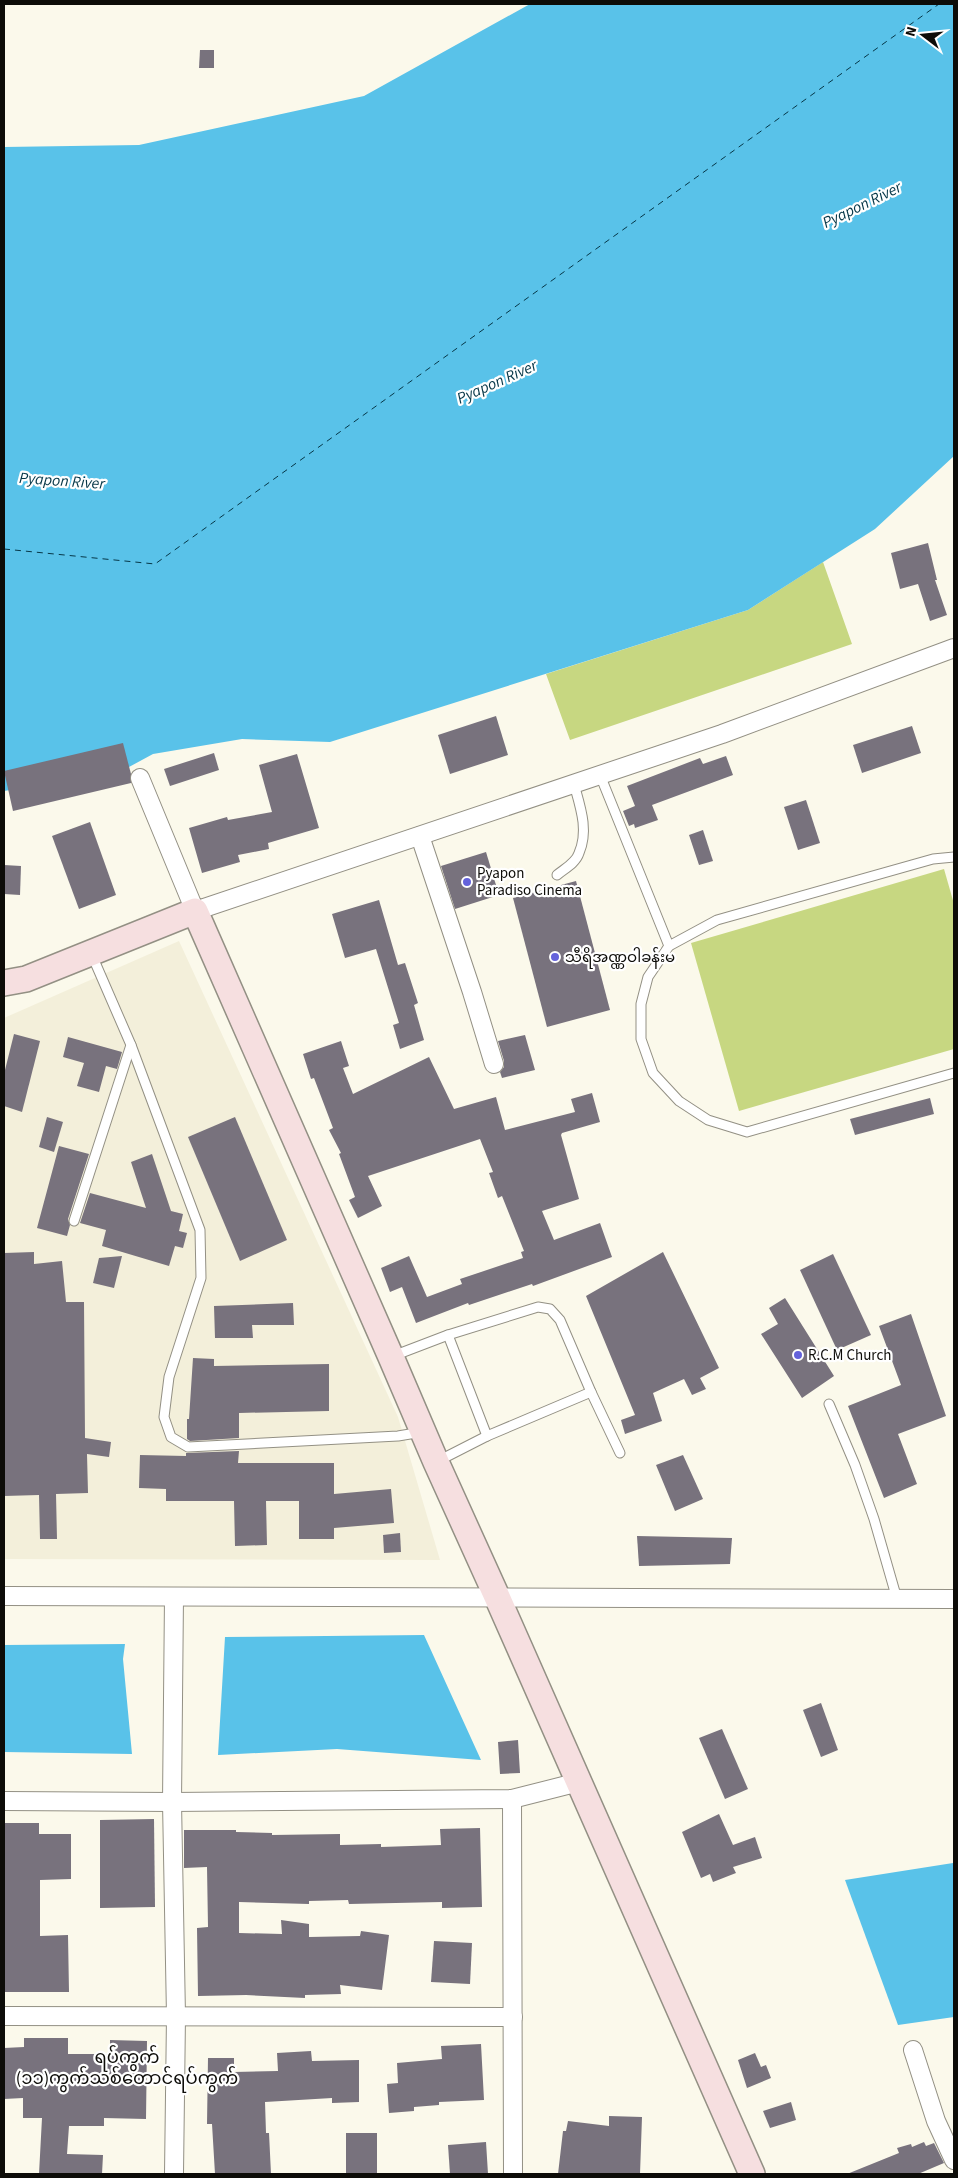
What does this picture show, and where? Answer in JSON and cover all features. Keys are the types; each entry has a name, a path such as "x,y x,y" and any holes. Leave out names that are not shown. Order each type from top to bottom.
{"main road":[{"path":"4,983 26,979 195,911 392,1357 436,1462 752,2174"}],"street":[{"path":"140,778 195,911 722,734 954,648"},
{"path":"420,836 494,1064"},
{"path":"4,1596 954,1599"},
{"path":"174,1597 172,1802 176,2016 174,2174"},
{"path":"4,1801 172,1802 512,1799 579,1782"},
{"path":"512,1799 513,2174"},
{"path":"4,2016 513,2017"},
{"path":"913,2050 936,2121 954,2160"}],"lane":[{"path":"600,775 669,946"},
{"path":"557,875 574,862 579,854 584,822 574,784"},
{"path":"954,858 932,859 717,920 669,946 648,977 641,1004 641,1039 653,1072 679,1100 708,1120 752,1132 954,1073"},
{"path":"91,953 130,1045 200,1230 200,1278 169,1376 164,1416 171,1437 188,1447 398,1436 423,1432"},
{"path":"74,1222 130,1045"},
{"path":"392,1357 448,1335 538,1307 550,1308 560,1320 620,1453"},
{"path":"448,1335 487,1436"},
{"path":"436,1462 487,1436 592,1392"},
{"path":"828,1404 855,1465 874,1519 897,1599"}],"shaded area":[{"path":"179,941 398,1417 440,1560 4,1559 4,1018"}],"green space":[{"path":"823,562 852,644 570,740 546,674 748,610"},
{"path":"944,869 954,904 954,1049 739,1111 691,943"}],"water":[{"name":"Pyapon River","path":"530,4 954,4 954,456 875,529 748,610 330,742 242,739 153,754 105,780 55,783 4,791 4,147 139,145 364,96"},
{"path":"424,1635 481,1760 337,1749 218,1755 225,1637"},
{"path":"125,1644 123,1659 132,1754 4,1752 4,1645"},
{"path":"953,1863 954,2017 898,2025 845,1880"}],"building":[{"path":"200,50 214,50 214,68 199,68"},
{"path":"928,543 937,580 935,580 947,615 930,621 918,584 900,589 891,553"},
{"path":"496,716 508,755 450,774 438,735"},
{"path":"912,726 921,753 862,773 853,745"},
{"path":"123,743 131,774 131,783 13,811 4,771"},
{"path":"214,753 219,770 170,786 164,769"},
{"path":"297,754 319,828 268,843 269,849 238,855 240,862 202,873 189,828 227,817 228,820 272,812 259,765"},
{"path":"726,756 733,775 652,805 658,820 635,828 634,824 629,826 623,811 635,806 627,786 700,758 703,764"},
{"path":"806,800 820,843 798,850 784,807"},
{"path":"90,822 116,895 79,909 52,836"},
{"path":"703,830 713,861 699,865 689,835"},
{"name":"Pyapon Paradiso Cinema","path":"486,852 499,895 455,909 441,866"},
{"path":"4,865 21,866 20,895 4,894"},
{"path":"576,881 610,1010 547,1027 513,898"},
{"path":"379,900 398,965 405,963 418,1003 414,1005 424,1040 400,1049 393,1025 399,1023 376,949 345,958 332,914"},
{"path":"14,1034 40,1041 22,1112 4,1106 4,1074"},
{"path":"525,1035 535,1070 502,1078 500,1072 504,1067 504,1061 498,1041"},
{"path":"68,1037 122,1052 117,1069 106,1066 99,1092 77,1086 84,1063 63,1057"},
{"path":"341,1041 349,1066 343,1068 353,1094 429,1057 454,1109 496,1097 505,1130 575,1112 571,1099 592,1093 600,1122 562,1133 561,1135 579,1199 542,1211 554,1240 600,1223 612,1257 533,1286 532,1284 469,1305 468,1303 416,1323 402,1287 390,1292 381,1268 409,1256 427,1297 462,1284 460,1279 523,1258 521,1252 524,1251 502,1196 498,1198 489,1173 493,1172 480,1139 368,1176 382,1206 358,1218 349,1200 355,1197 339,1154 341,1153 329,1130 333,1128 314,1078 311,1079 303,1054"},
{"path":"930,1098 934,1114 855,1135 850,1119"},
{"path":"47,1117 63,1122 54,1152 39,1147"},
{"path":"235,1117 287,1240 240,1261 188,1137"},
{"path":"59,1146 89,1154 68,1219 70,1225 67,1236 37,1228"},
{"path":"152,1154 171,1211 183,1214 179,1231 187,1233 183,1248 175,1246 169,1266 102,1246 106,1230 80,1223 90,1193 146,1208 131,1162"},
{"path":"34,1252 34,1264 62,1261 66,1302 84,1302 85,1438 111,1442 109,1457 87,1454 88,1493 56,1494 57,1539 40,1539 39,1495 4,1496 4,1253"},
{"path":"663,1252 719,1368 700,1378 706,1389 692,1395 684,1379 653,1393 662,1421 625,1434 621,1420 635,1415 586,1296"},
{"path":"833,1254 871,1335 837,1350 800,1270"},
{"path":"122,1256 114,1288 93,1283 99,1258"},
{"name":"R.C.M Church","path":"785,1298 834,1376 802,1398 761,1334 778,1324 769,1308"},
{"path":"293,1303 294,1325 252,1325 253,1338 215,1338 214,1306"},
{"path":"911,1314 946,1416 898,1434 917,1484 884,1498 848,1406 901,1385 879,1326"},
{"path":"193,1358 214,1359 214,1366 329,1364 329,1411 239,1413 239,1438 190,1441 187,1439 187,1419 189,1419"},
{"path":"239,1451 238,1463 334,1463 334,1494 391,1489 394,1523 334,1528 334,1539 299,1539 299,1501 266,1501 267,1545 235,1546 234,1501 166,1501 166,1489 139,1488 140,1455 186,1456 186,1453"},
{"path":"683,1455 703,1499 675,1511 656,1465"},
{"path":"400,1533 401,1552 384,1553 383,1535"},
{"path":"637,1536 732,1538 730,1564 639,1566"},
{"path":"821,1703 838,1750 821,1757 803,1710"},
{"path":"722,1729 748,1789 725,1799 699,1738"},
{"path":"518,1740 520,1773 500,1774 498,1742"},
{"path":"719,1814 733,1845 755,1837 762,1858 733,1867 736,1873 713,1882 710,1874 701,1878 682,1832"},
{"path":"154,1819 155,1907 100,1908 100,1820"},
{"path":"4,1823 39,1823 39,1834 71,1834 71,1879 40,1880 40,1936 68,1935 69,1992 4,1992"},
{"path":"480,1828 482,1907 442,1908 442,1902 349,1904 348,1900 309,1901 309,1904 239,1902 239,1933 282,1934 281,1920 309,1924 309,1937 360,1936 361,1931 389,1935 382,1990 340,1985 341,1994 305,1995 305,1998 246,1995 198,1996 197,1928 208,1927 207,1867 184,1868 184,1830 236,1830 236,1832 272,1833 272,1835 340,1834 340,1845 381,1844 381,1847 441,1845 440,1829"},
{"path":"434,1941 472,1943 470,1984 431,1982"},
{"path":"24,2038 68,2038 68,2054 110,2054 110,2040 147,2041 146,2119 104,2118 104,2126 69,2126 67,2154 103,2155 102,2174 39,2174 42,2118 23,2118 23,2098 4,2099 4,2048 24,2047"},
{"path":"481,2044 484,2100 439,2102 439,2105 414,2107 414,2111 389,2113 387,2084 398,2083 397,2063 442,2059 441,2046"},
{"path":"311,2051 312,2061 359,2060 359,2102 332,2103 332,2098 265,2102 266,2133 269,2133 271,2174 215,2174 212,2124 207,2124 208,2058 234,2058 234,2072 278,2071 277,2053"},
{"path":"755,2053 761,2067 766,2065 771,2078 747,2088 738,2060"},
{"path":"791,2102 796,2120 770,2128 763,2111"},
{"path":"609,2116 642,2117 640,2174 558,2174 563,2131 566,2131 568,2121 609,2126"},
{"path":"346,2133 377,2133 377,2174 346,2174"},
{"path":"486,2142 488,2174 450,2174 448,2145"},
{"path":"924,2142 926,2146 934,2143 944,2163 918,2174 847,2174 899,2153 897,2148 911,2144 912,2147"}],"ferry route":[{"path":"4,549 155,564 939,4"}],"place":[{"name":"Pyapon Paradiso Cinema","path":"467,882"},
{"name":"သီရိအဏ္ဏဝါခန်းမ","path":"555,957"},
{"name":"R.C.M Church","path":"798,1355"}],"district":[{"name":"ရပ်ကွက် (၁၁)ကွက်သစ်တောင်ရပ်ကွက်","path":"127,2067"}]}
